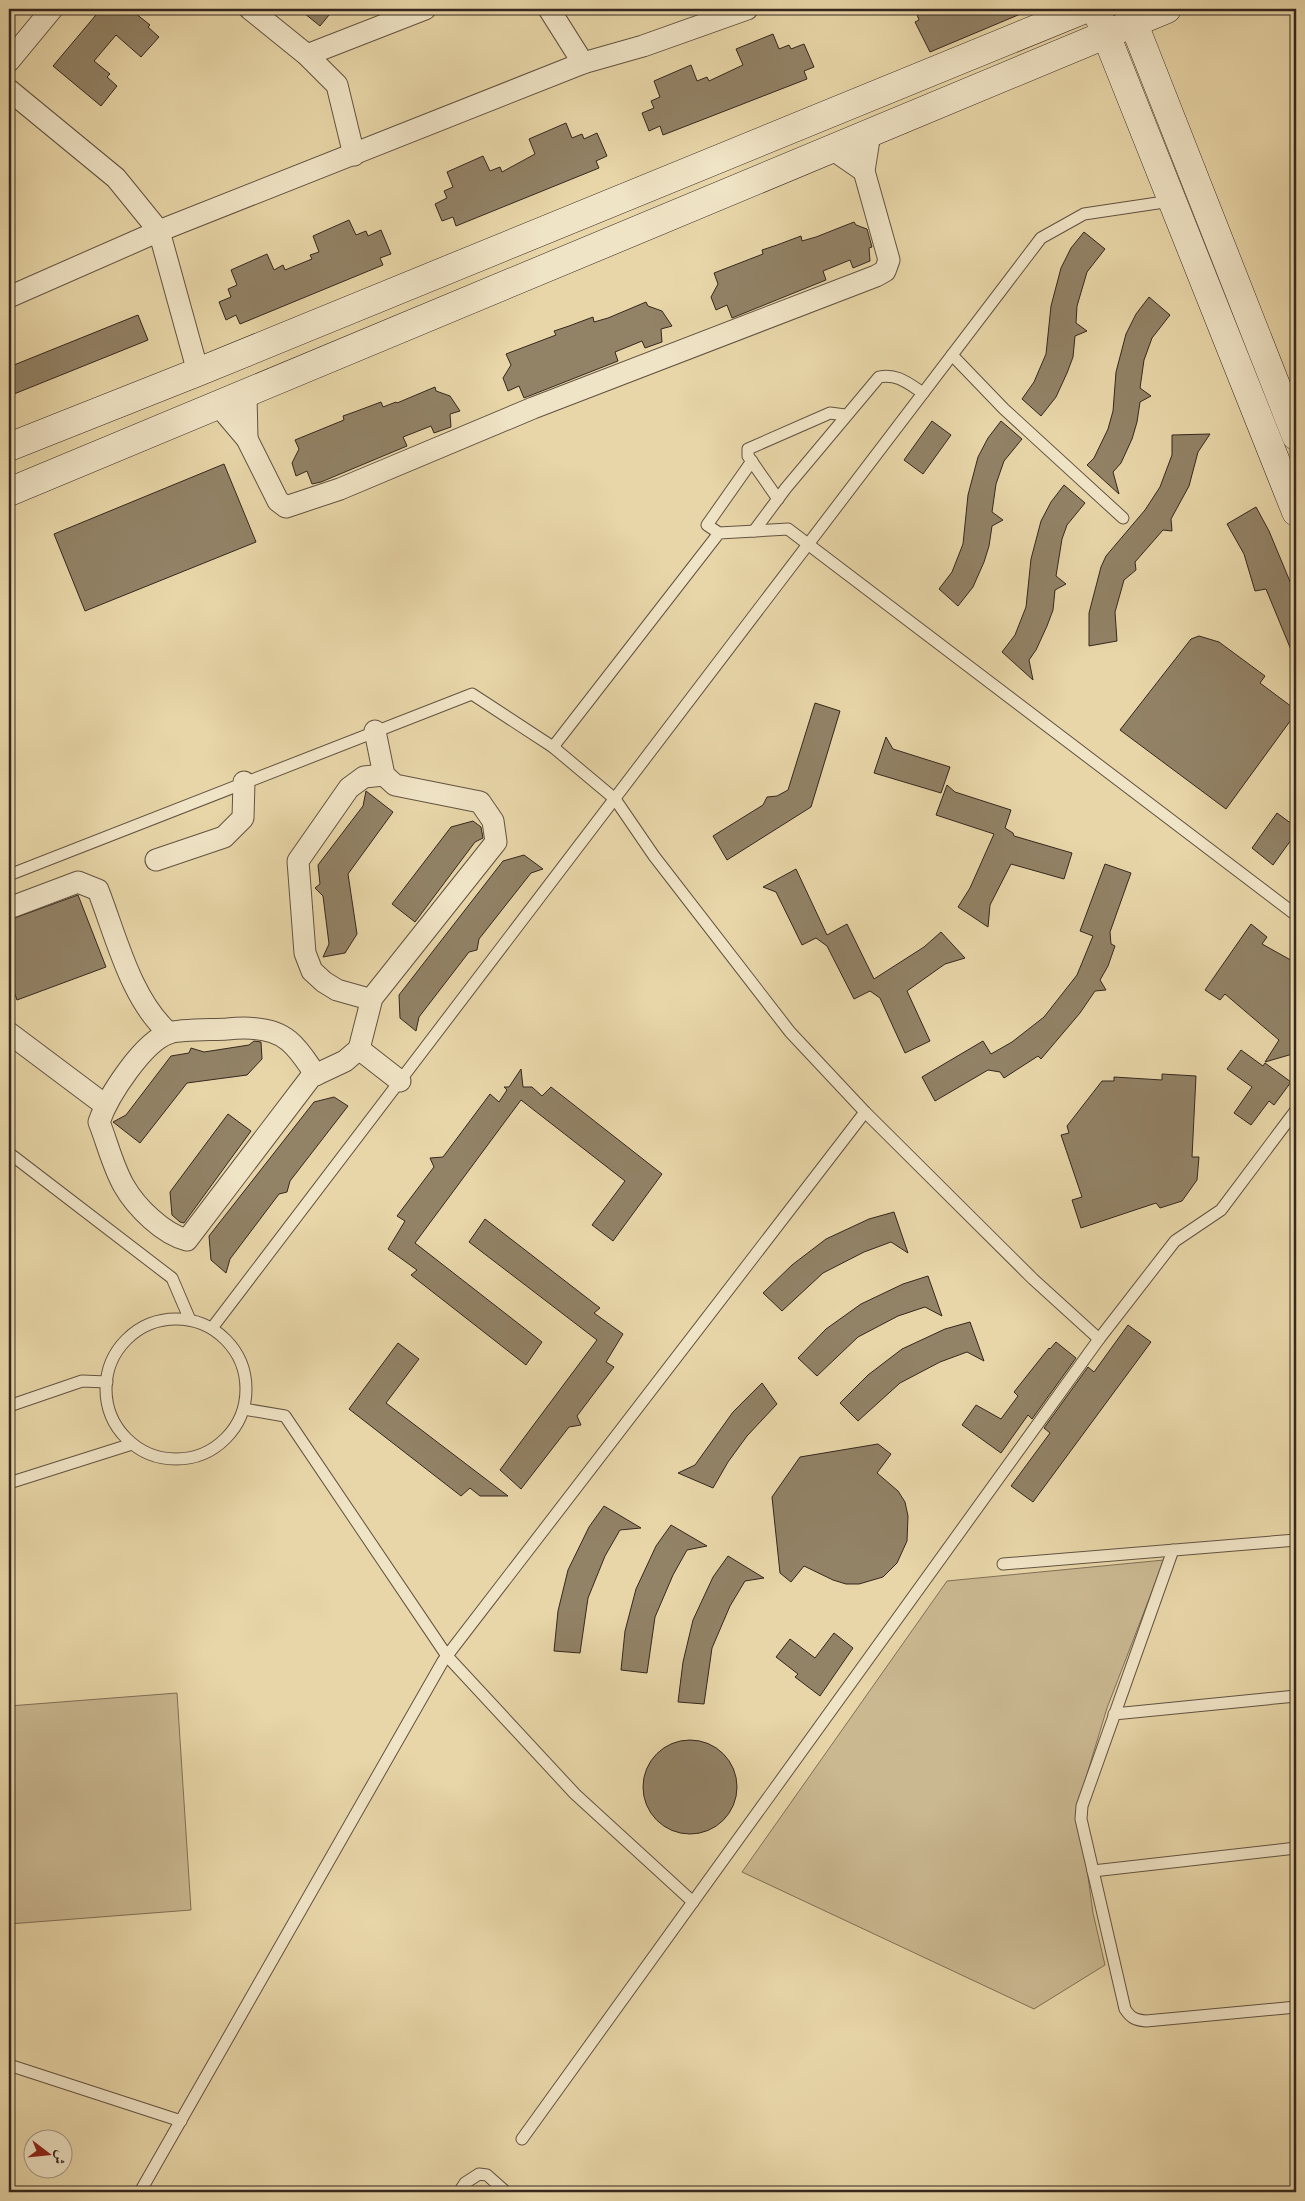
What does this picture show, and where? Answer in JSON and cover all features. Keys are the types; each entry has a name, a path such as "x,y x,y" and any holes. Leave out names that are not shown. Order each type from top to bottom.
{"main road":[{"path":"9,447 198,372 1085,9"},
{"path":"1096,9 1296,512"},
{"path":"9,492 246,395 1105,35 1131,16 1167,9"},
{"path":"1131,16 1296,436"}],"street":[{"path":"9,61 52,9"},
{"path":"250,9 307,55 337,86 354,155"},
{"path":"307,55 425,9"},
{"path":"549,9 583,62"},
{"path":"9,297 159,231 354,155 583,62 643,46 747,9"},
{"path":"9,90 116,178 159,231 198,372"},
{"path":"219,406 247,439 278,501 286,507 340,489 533,408 876,276 885,271 889,260 864,171 870,133"},
{"path":"832,149 864,171"},
{"path":"246,395 247,439"},
{"path":"316,1074 289,1041 264,1030 246,1027 169,1033 143,1052 120,1082 105,1106 99,1122 124,1186 134,1199 162,1227 177,1238 187,1240 311,1077 345,1061 359,1049 372,998 496,842 493,821 480,802 395,785 384,775 376,732"},
{"path":"372,998 369,999 337,990 312,971 305,953 298,861 349,788 364,777 384,775"},
{"path":"156,860 224,837 243,818 244,782"},
{"path":"9,908 78,882 98,890 138,992 155,1021 169,1033"},
{"path":"9,1033 105,1106"},
{"path":"359,1049 400,1081"}],"lane":[{"path":"212,1328 1041,238 1084,214 1171,201"},
{"path":"952,355 1004,409 1123,518"},
{"path":"754,531 845,415 879,377 888,375 902,379 923,394"},
{"path":"778,499 748,456 748,449 830,414 845,415"},
{"path":"752,461 707,525 719,533 788,529 1296,915"},
{"path":"553,747 719,533"},
{"path":"9,875 472,694 553,747 615,799 654,856 790,1032 865,1112 1033,1279 1099,1339"},
{"path":"522,2139 1099,1339 1175,1241 1221,1210 1296,1110"},
{"path":"140,2192 447,1656 865,1112"},
{"path":"9,1153 172,1278 190,1320"},
{"path":"167,1320 190,1320 212,1328 230,1343 242,1363 247,1386 244,1409 234,1430 218,1446 197,1457 174,1460 152,1456 132,1444 116,1426 108,1405 107,1382 113,1359 126,1340 145,1326 167,1320"},
{"path":"9,1406 82,1381 107,1382"},
{"path":"244,1409 285,1416 447,1656 575,1794 693,1902"},
{"path":"9,1483 132,1444"},
{"path":"1003,1564 1296,1540"},
{"path":"1173,1550 1082,1806 1081,1819 1125,2009 1136,2020 1146,2021 1296,2006"},
{"path":"1114,1714 1296,1696"},
{"path":"1093,1871 1296,1848"},
{"path":"9,2065 182,2121"},
{"path":"459,2192 465,2183 481,2174 487,2175 506,2192"}],"shaded area":[{"path":"1164,1560 1107,1708 1078,1804 1093,1913 1105,1965 1034,2009 742,1872 947,1581"},
{"path":"177,1693 191,1910 9,1924 9,1706"}],"building":[{"path":"101,9 130,9 150,25 148,27 159,37 141,57 116,35 94,61 110,74 107,77 117,86 101,106 53,66"},
{"path":"299,9 334,9 320,26"},
{"path":"915,9 1030,10 930,52 915,22 919,20"},
{"path":"773,34 779,49 789,45 791,49 804,44 814,67 804,71 807,79 663,135 660,126 649,131 642,113 654,108 651,101 660,97 654,81 691,65 697,81 707,77 709,81 743,65 736,49"},
{"path":"566,123 572,138 582,134 584,139 597,133 607,156 596,161 599,168 456,226 453,217 442,221 435,204 447,198 444,191 453,187 447,172 483,156 490,171 500,167 502,172 535,154 529,139"},
{"path":"349,220 356,235 366,231 368,236 381,230 391,254 380,258 383,265 240,324 236,315 226,320 219,302 231,297 228,289 237,285 231,270 267,254 274,270 283,265 285,270 312,259 310,255 319,252 313,236"},
{"path":"854,222 856,225 867,229 872,247 869,248 870,261 853,268 850,260 823,271 826,280 732,318 727,305 716,310 711,297 718,284 714,273 763,254 762,250 801,236 802,241 816,237"},
{"path":"1084,232 1105,249 1087,272 1077,306 1076,323 1087,331 1075,336 1073,357 1067,373 1056,397 1041,416 1022,399 1034,382 1046,354 1051,306 1061,268 1071,248"},
{"path":"1149,297 1170,315 1152,338 1144,360 1140,388 1151,396 1140,402 1132,439 1121,463 1113,472 1119,494 1087,465 1094,458 1108,429 1113,411 1116,372 1126,334 1136,314"},
{"path":"646,302 648,306 662,311 672,326 661,329 662,342 645,348 642,341 615,352 618,361 524,398 519,386 508,391 503,378 511,365 506,354 556,335 554,331 593,317 594,322 608,318"},
{"path":"138,315 148,340 9,396 9,367"},
{"path":"435,387 436,391 450,396 460,411 450,414 451,427 434,433 431,426 403,437 407,446 321,482 312,484 307,471 296,476 292,463 299,449 295,440 344,420 343,416 381,402 383,407 397,403"},
{"path":"932,421 951,435 923,474 904,460"},
{"path":"1001,421 1022,439 1004,461 996,484 992,512 1003,520 992,526 984,562 973,587 958,606 939,589 952,572 963,544 968,495 978,457 988,438"},
{"path":"1210,434 1198,452 1189,486 1171,519 1172,531 1163,530 1135,562 1136,570 1124,580 1115,612 1117,641 1089,646 1089,613 1101,567 1106,556 1145,510 1160,487 1172,455 1172,435"},
{"path":"224,464 256,542 85,611 54,534"},
{"path":"1064,485 1085,503 1067,525 1062,539 1056,576 1066,584 1055,590 1053,610 1036,650 1029,660 1033,680 1002,652 1015,635 1026,607 1031,559 1041,521 1051,502"},
{"path":"1256,507 1269,531 1296,596 1296,662 1266,589 1255,591 1244,554 1227,524"},
{"path":"1199,636 1219,642 1265,676 1260,683 1296,710 1296,713 1226,809 1120,730 1191,639"},
{"path":"815,703 840,711 811,807 727,860 713,836 763,805 767,797 777,796 788,790"},
{"path":"886,737 893,749 950,767 941,793 874,773"},
{"path":"947,785 955,792 1011,810 1005,828 1013,833 1014,836 1072,853 1064,879 1011,864 990,905 988,927 958,907 970,888 994,834 936,815"},
{"path":"366,791 393,812 348,874 357,934 345,953 323,957 329,944 323,896 315,888 320,884 318,865 363,806"},
{"path":"1277,813 1296,827 1296,833 1273,865 1252,848"},
{"path":"473,821 481,827 483,838 475,842 415,922 392,904 451,827"},
{"path":"524,855 543,869 531,873 479,939 477,950 469,952 419,1017 416,1031 400,1018 399,995 503,861"},
{"path":"1105,864 1131,873 1110,932 1111,944 1115,946 1108,966 1100,980 1106,990 1095,991 1080,1013 1041,1059 1038,1056 1004,1078 1000,1072 988,1070 935,1101 922,1077 983,1041 991,1054 1012,1042 1044,1017 1077,975 1093,936 1080,931"},
{"path":"796,869 827,935 847,924 874,979 924,947 941,932 965,958 945,964 907,991 930,1041 905,1053 880,998 870,991 854,999 827,946 816,938 802,945 776,892 763,887"},
{"path":"78,895 106,967 17,1000 9,978 9,920"},
{"path":"1251,924 1267,937 1262,944 1296,963 1296,1053 1265,1062 1279,1040 1225,994 1220,1000 1205,990"},
{"path":"254,1041 261,1042 262,1059 247,1075 187,1083 140,1143 113,1122 126,1115 171,1056 189,1053 191,1048 204,1052 249,1045"},
{"path":"1241,1050 1263,1066 1265,1063 1291,1082 1274,1105 1269,1101 1251,1125 1234,1113 1252,1087 1227,1069"},
{"path":"521,1069 523,1087 532,1087 542,1096 551,1087 662,1174 613,1241 592,1225 625,1181 521,1100 415,1243 542,1342 526,1365 411,1275 417,1270 388,1249 405,1221 397,1216 434,1167 430,1158 443,1157 490,1094 499,1102 507,1090 504,1087 509,1087"},
{"path":"1162,1074 1196,1076 1192,1157 1199,1157 1197,1180 1182,1201 1160,1208 1156,1203 1081,1228 1072,1200 1082,1197 1061,1135 1069,1133 1067,1126 1102,1081 1114,1081 1114,1077 1162,1080"},
{"path":"334,1097 348,1106 290,1181 287,1192 279,1194 230,1259 226,1273 211,1260 209,1236 314,1102"},
{"path":"228,1114 251,1131 184,1223 180,1222 172,1215 170,1192"},
{"path":"894,1212 908,1253 891,1242 864,1252 823,1273 782,1311 763,1293 792,1265 826,1239 869,1219"},
{"path":"485,1219 600,1308 594,1313 623,1334 606,1362 614,1367 577,1416 581,1425 569,1427 521,1489 500,1470 597,1340 469,1242"},
{"path":"928,1276 942,1316 925,1307 898,1316 858,1337 817,1376 798,1358 826,1329 861,1304 903,1284"},
{"path":"970,1322 984,1361 967,1352 940,1362 900,1383 858,1421 840,1403 868,1375 902,1349 945,1329"},
{"path":"1128,1325 1151,1342 1033,1502 1011,1486 1050,1433 1044,1428 1088,1367 1094,1372"},
{"path":"1056,1342 1076,1358 1032,1419 1028,1415 1001,1453 962,1425 976,1405 1001,1419 1018,1396 1014,1392 1049,1348"},
{"path":"398,1343 419,1359 386,1403 508,1496 480,1496 470,1488 461,1496 349,1409"},
{"path":"762,1383 777,1404 747,1436 728,1462 713,1488 678,1473 695,1465 733,1412"},
{"path":"878,1444 891,1454 877,1473 898,1491 905,1502 908,1516 907,1541 897,1563 883,1577 859,1584 846,1584 833,1580 804,1566 791,1582 780,1573 772,1497 800,1457"},
{"path":"604,1506 641,1528 620,1530 605,1556 588,1598 580,1653 554,1651 558,1611 568,1570 589,1527"},
{"path":"671,1525 707,1546 687,1550 673,1575 655,1617 647,1673 621,1670 625,1631 636,1589 656,1546"},
{"path":"728,1556 764,1578 745,1581 730,1606 712,1648 704,1704 678,1702 683,1662 693,1620 713,1577"},
{"path":"834,1633 853,1648 820,1696 795,1677 798,1674 776,1657 790,1639 815,1658"},
{"path":"690,1740 708,1744 723,1754 733,1769 737,1787 733,1805 723,1820 708,1830 690,1834 672,1830 657,1820 647,1805 643,1787 647,1769 657,1754 672,1744"}]}
